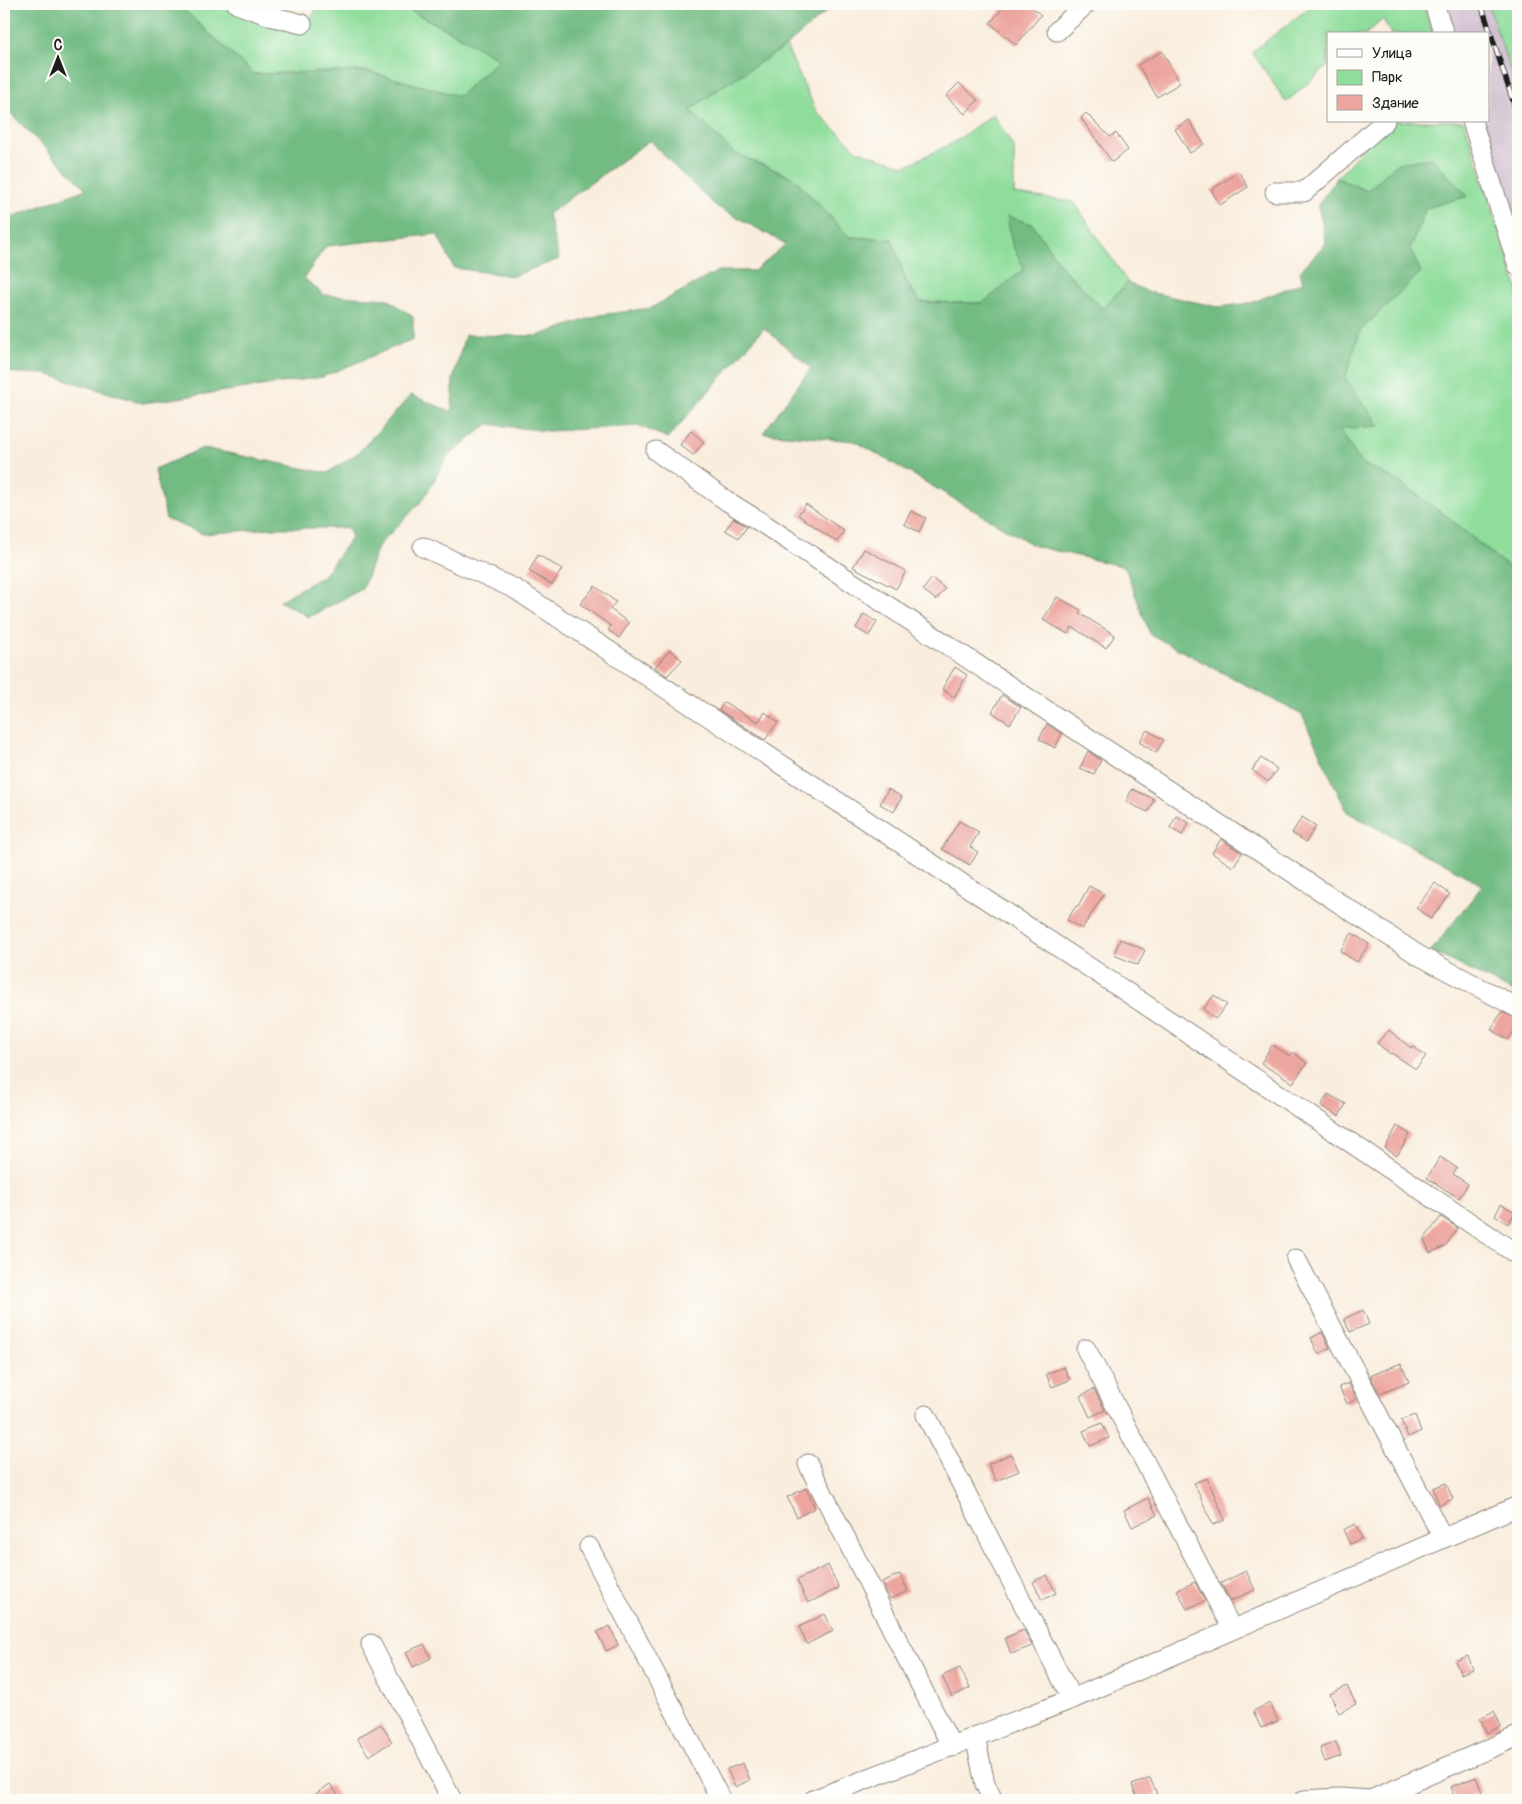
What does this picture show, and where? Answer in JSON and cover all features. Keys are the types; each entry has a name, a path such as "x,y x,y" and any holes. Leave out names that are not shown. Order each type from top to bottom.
{"street":[{"path":"237,4 270,16 302,24"},
{"path":"1057,31 1086,4"},
{"path":"1434,4 1443,32"},
{"path":"1274,192 1304,192 1384,122"},
{"path":"1472,122 1518,266"},
{"path":"656,451 727,501 1418,955 1518,1008"},
{"path":"423,547 515,589 1114,984 1518,1255"},
{"path":"1296,1259 1443,1538"},
{"path":"1086,1349 1232,1629"},
{"path":"926,1415 1072,1698"},
{"path":"808,1464 952,1746"},
{"path":"813,1800 1072,1698 1518,1506"},
{"path":"589,1547 721,1800"},
{"path":"371,1644 452,1800"},
{"path":"975,1736 985,1784 993,1800"},
{"path":"1304,1800 1340,1798 1371,1800 1518,1736"}],"shaded area":[{"path":"1442,4 1488,4 1518,94 1518,236 1481,122 1490,122 1490,32 1451,32"}],"green space":[{"path":"4,4 177,4 254,74 365,71 459,96 499,59 397,4 835,4 786,46 720,88 690,110 734,153 794,178 849,237 892,239 906,281 920,302 983,303 1024,269 1012,244 1007,216 1032,224 1061,266 1102,308 1128,283 1149,292 1218,307 1251,303 1303,282 1300,271 1326,243 1318,205 1337,178 1367,191 1398,163 1431,158 1468,196 1426,208 1410,249 1421,272 1360,331 1345,378 1380,426 1339,429 1361,463 1396,480 1446,516 1518,575 1518,994 1431,951 1483,885 1347,812 1302,715 1150,634 1125,567 1035,546 855,441 763,433 811,368 764,328 668,438 639,426 547,431 488,424 447,457 423,500 379,545 362,589 309,617 279,601 323,576 352,537 348,528 273,528 203,534 166,519 155,469 203,448 327,473 358,453 411,395 452,412 453,379 465,335 537,336 600,315 651,308 718,271 754,271 786,244 716,206 650,140 548,214 559,259 513,276 454,268 437,234 326,246 304,278 324,295 388,299 413,317 413,339 322,377 143,403 46,374 4,372 4,220 86,189 4,107"},
{"path":"177,4 238,4 305,27 320,4 397,4 499,59 459,96 365,71 254,74"},
{"path":"1314,4 1423,4 1432,32 1390,32 1383,19 1368,32 1327,32 1327,67 1286,102 1252,52"},
{"path":"1488,4 1518,4 1518,94"},
{"path":"786,46 816,111 858,151 905,166 953,143 993,114 1014,148 1014,194 1074,202 1128,283 1102,308 1061,266 1032,224 1012,244 1024,269 983,303 919,302 906,281 892,239 849,237 794,178 734,153 690,110 720,88"},
{"path":"1386,122 1464,122 1518,290 1518,575 1446,516 1396,480 1361,463 1339,429 1345,378 1360,331 1389,302 1426,208 1467,196 1398,163 1367,191 1337,178"}],"building":[{"path":"1006,4 1028,4 1041,15 1016,45 990,23"},
{"path":"1162,51 1180,83 1157,97 1138,65"},
{"path":"959,83 978,100 965,114 946,96"},
{"path":"1086,113 1110,137 1116,133 1128,150 1112,162 1081,118"},
{"path":"1189,120 1204,144 1190,153 1175,129"},
{"path":"1239,172 1248,187 1220,205 1211,190"},
{"path":"691,431 704,442 693,455 680,445"},
{"path":"806,504 844,531 837,542 798,515"},
{"path":"911,511 926,518 919,532 904,524"},
{"path":"734,518 747,527 739,538 725,530"},
{"path":"864,549 906,571 896,589 853,567"},
{"path":"538,555 562,569 552,585 529,571"},
{"path":"932,578 945,589 936,600 923,590"},
{"path":"595,586 616,602 610,609 629,623 619,638 608,630 611,626 580,604"},
{"path":"1057,597 1081,610 1079,613 1115,635 1106,648 1072,627 1068,634 1043,620"},
{"path":"864,614 877,622 869,636 856,628"},
{"path":"670,650 682,660 667,676 655,667"},
{"path":"955,667 967,675 954,697 942,689"},
{"path":"1002,695 1021,707 1010,724 992,712"},
{"path":"724,702 758,722 765,712 778,722 765,740 719,710"},
{"path":"1047,724 1062,734 1055,748 1039,739"},
{"path":"1147,730 1164,740 1156,753 1139,742"},
{"path":"1088,751 1101,760 1094,774 1080,768"},
{"path":"1261,758 1277,769 1268,782 1252,770"},
{"path":"888,789 902,797 894,812 880,804"},
{"path":"1132,789 1154,799 1148,812 1126,802"},
{"path":"1176,816 1189,823 1182,835 1170,828"},
{"path":"1302,817 1316,826 1306,842 1292,833"},
{"path":"959,821 979,832 970,847 978,852 970,865 942,849"},
{"path":"1221,839 1242,853 1233,867 1212,853"},
{"path":"1435,883 1450,894 1431,919 1416,908"},
{"path":"1089,886 1104,894 1082,929 1067,920 1076,906 1078,906"},
{"path":"1352,933 1369,944 1357,962 1340,951"},
{"path":"1120,939 1145,950 1138,965 1114,955"},
{"path":"1214,995 1227,1005 1215,1019 1203,1009"},
{"path":"1502,1012 1518,1019 1518,1025 1508,1040 1491,1029"},
{"path":"1389,1030 1411,1048 1412,1046 1426,1056 1416,1069 1390,1054 1377,1043"},
{"path":"1272,1045 1290,1056 1293,1052 1307,1063 1293,1083 1261,1063"},
{"path":"1328,1094 1346,1104 1339,1116 1321,1106"},
{"path":"1397,1126 1410,1134 1397,1156 1385,1148"},
{"path":"1440,1157 1457,1168 1453,1174 1468,1184 1459,1198 1427,1178"},
{"path":"1501,1204 1515,1212 1508,1224 1495,1216"},
{"path":"1441,1217 1458,1228 1445,1246 1430,1253 1424,1239"},
{"path":"1363,1310 1369,1324 1350,1332 1344,1319"},
{"path":"1322,1332 1330,1348 1318,1354 1311,1338"},
{"path":"1401,1363 1409,1382 1380,1394 1370,1376"},
{"path":"1064,1367 1070,1380 1052,1387 1046,1374"},
{"path":"1348,1383 1357,1399 1347,1404 1339,1387"},
{"path":"1094,1389 1105,1410 1090,1417 1080,1396"},
{"path":"1415,1415 1421,1431 1408,1437 1401,1420"},
{"path":"1102,1423 1109,1438 1090,1446 1083,1431"},
{"path":"1011,1454 1019,1471 996,1481 988,1464"},
{"path":"1207,1478 1225,1520 1213,1525 1194,1483"},
{"path":"1446,1483 1453,1499 1439,1505 1433,1488"},
{"path":"806,1488 815,1508 797,1517 787,1497"},
{"path":"1148,1498 1157,1515 1132,1527 1124,1510"},
{"path":"1355,1524 1362,1538 1350,1544 1343,1530"},
{"path":"828,1565 839,1588 808,1603 797,1580"},
{"path":"1246,1571 1255,1590 1230,1601 1221,1583"},
{"path":"900,1574 908,1591 890,1599 882,1582"},
{"path":"1047,1575 1056,1593 1042,1600 1033,1582"},
{"path":"1195,1582 1205,1601 1187,1609 1177,1590"},
{"path":"825,1614 833,1631 807,1644 799,1627"},
{"path":"610,1626 618,1645 606,1651 597,1632"},
{"path":"1024,1630 1032,1646 1011,1654 1005,1638"},
{"path":"424,1644 431,1658 413,1667 406,1652"},
{"path":"1468,1656 1473,1669 1461,1674 1455,1661"},
{"path":"960,1668 970,1688 952,1697 942,1676"},
{"path":"1347,1686 1356,1704 1339,1713 1330,1694"},
{"path":"1270,1703 1278,1721 1261,1728 1253,1711"},
{"path":"1494,1711 1501,1726 1487,1733 1480,1718"},
{"path":"381,1724 392,1742 369,1756 357,1738"},
{"path":"1336,1742 1341,1756 1325,1762 1320,1748"},
{"path":"743,1763 750,1780 735,1787 727,1769"},
{"path":"1476,1777 1482,1792 1455,1800 1450,1787"},
{"path":"1150,1778 1157,1794 1143,1800 1138,1800 1132,1785"},
{"path":"330,1784 342,1800 307,1800"}],"railway":[{"path":"1481,4 1518,116"}]}
